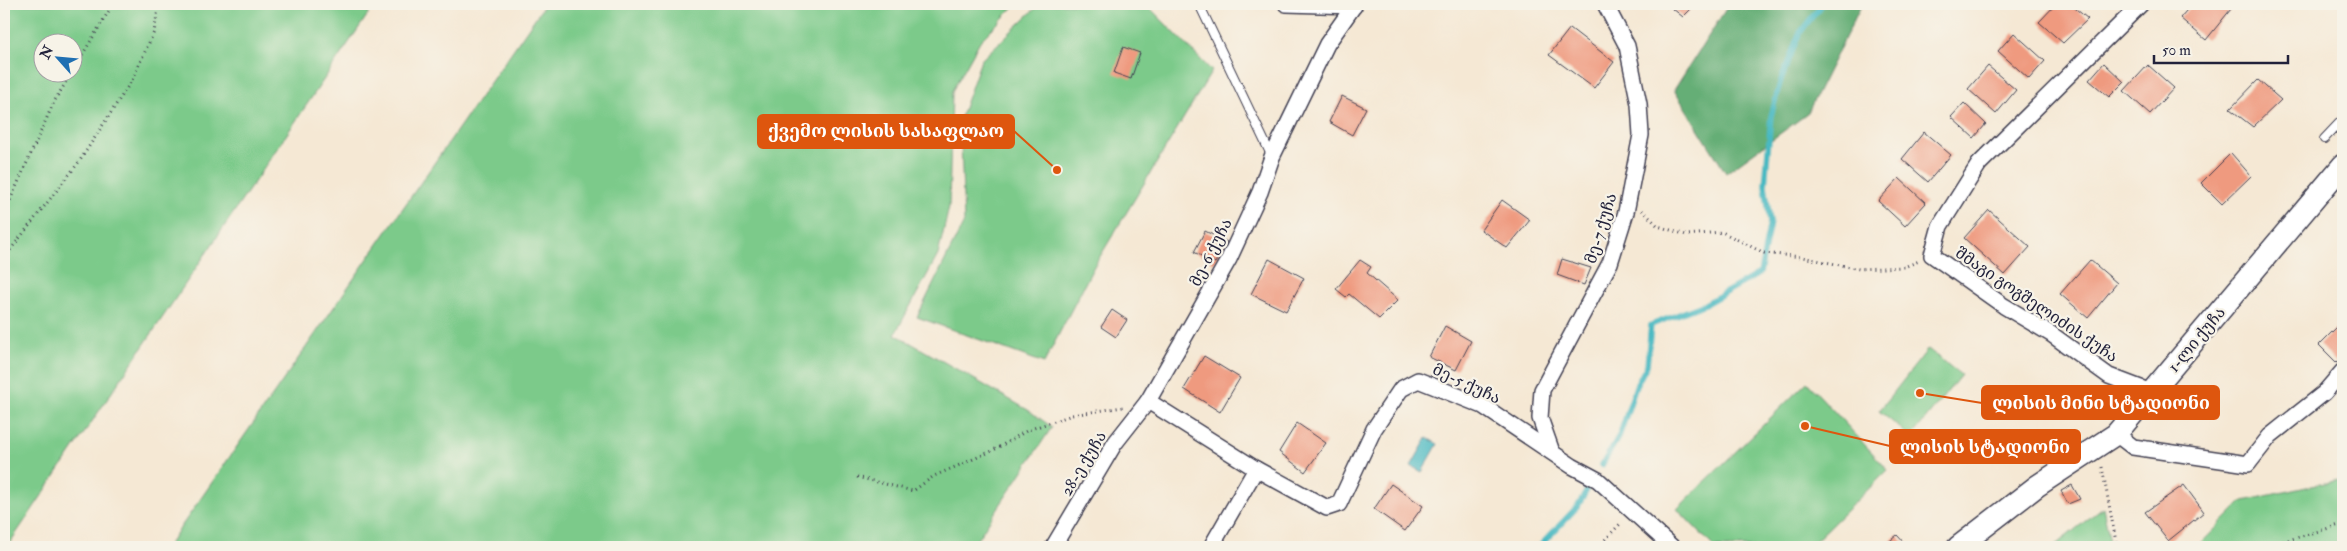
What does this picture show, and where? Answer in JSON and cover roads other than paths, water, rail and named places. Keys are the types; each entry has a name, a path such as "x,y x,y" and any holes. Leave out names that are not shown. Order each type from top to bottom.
{"main road":[{"name":"1-ლი ქუჩა","path":"1958,547 2037,486 2116,434 2343,165"}],"street":[{"path":"1286,4 1355,5"},
{"name":"მე-7 ქუჩა","path":"1552,452 1540,418 1542,390 1610,263 1629,197 1641,135 1639,104 1627,46 1606,4"},
{"name":"შმაგი გოგშელიძის ქუჩა","path":"2141,4 1979,164 1940,226 1932,255 2004,306 2051,334 2109,376 2151,392"},
{"name":"მე-6 ქუჩა","path":"1148,401 1229,259 1260,192 1272,157 1327,44 1355,5"},
{"path":"2116,434 2133,447 2248,464 2270,436 2324,393 2343,371"},
{"name":"მე-5 ქუჩა","path":"1256,469 1327,508 1339,504 1374,429 1401,388 1418,380 1483,406 1598,480 1672,547"},
{"path":"1148,401 1256,469 1211,547"},
{"name":"28-ე ქუჩა","path":"1053,547 1115,442 1148,401"}],"lane":[{"path":"1199,4 1272,157"},
{"path":"2324,139 2343,119"}],"water":[{"path":"1427,438 1438,444 1422,472 1411,466"}],"waterway":[{"path":"1602,465 1620,434 1636,386 1647,365 1651,325 1705,304 1760,273 1770,222 1765,185 1771,116 1780,83 1799,34 1822,4"},
{"path":"1539,547 1578,506 1587,490"}],"place":[{"name":"ქვემო ლისის სასაფლაო","path":"1057,170"},
{"name":"ლისის მინი სტადიონი","path":"1920,393"},
{"name":"ლისის სტადიონი","path":"1805,426"}]}
